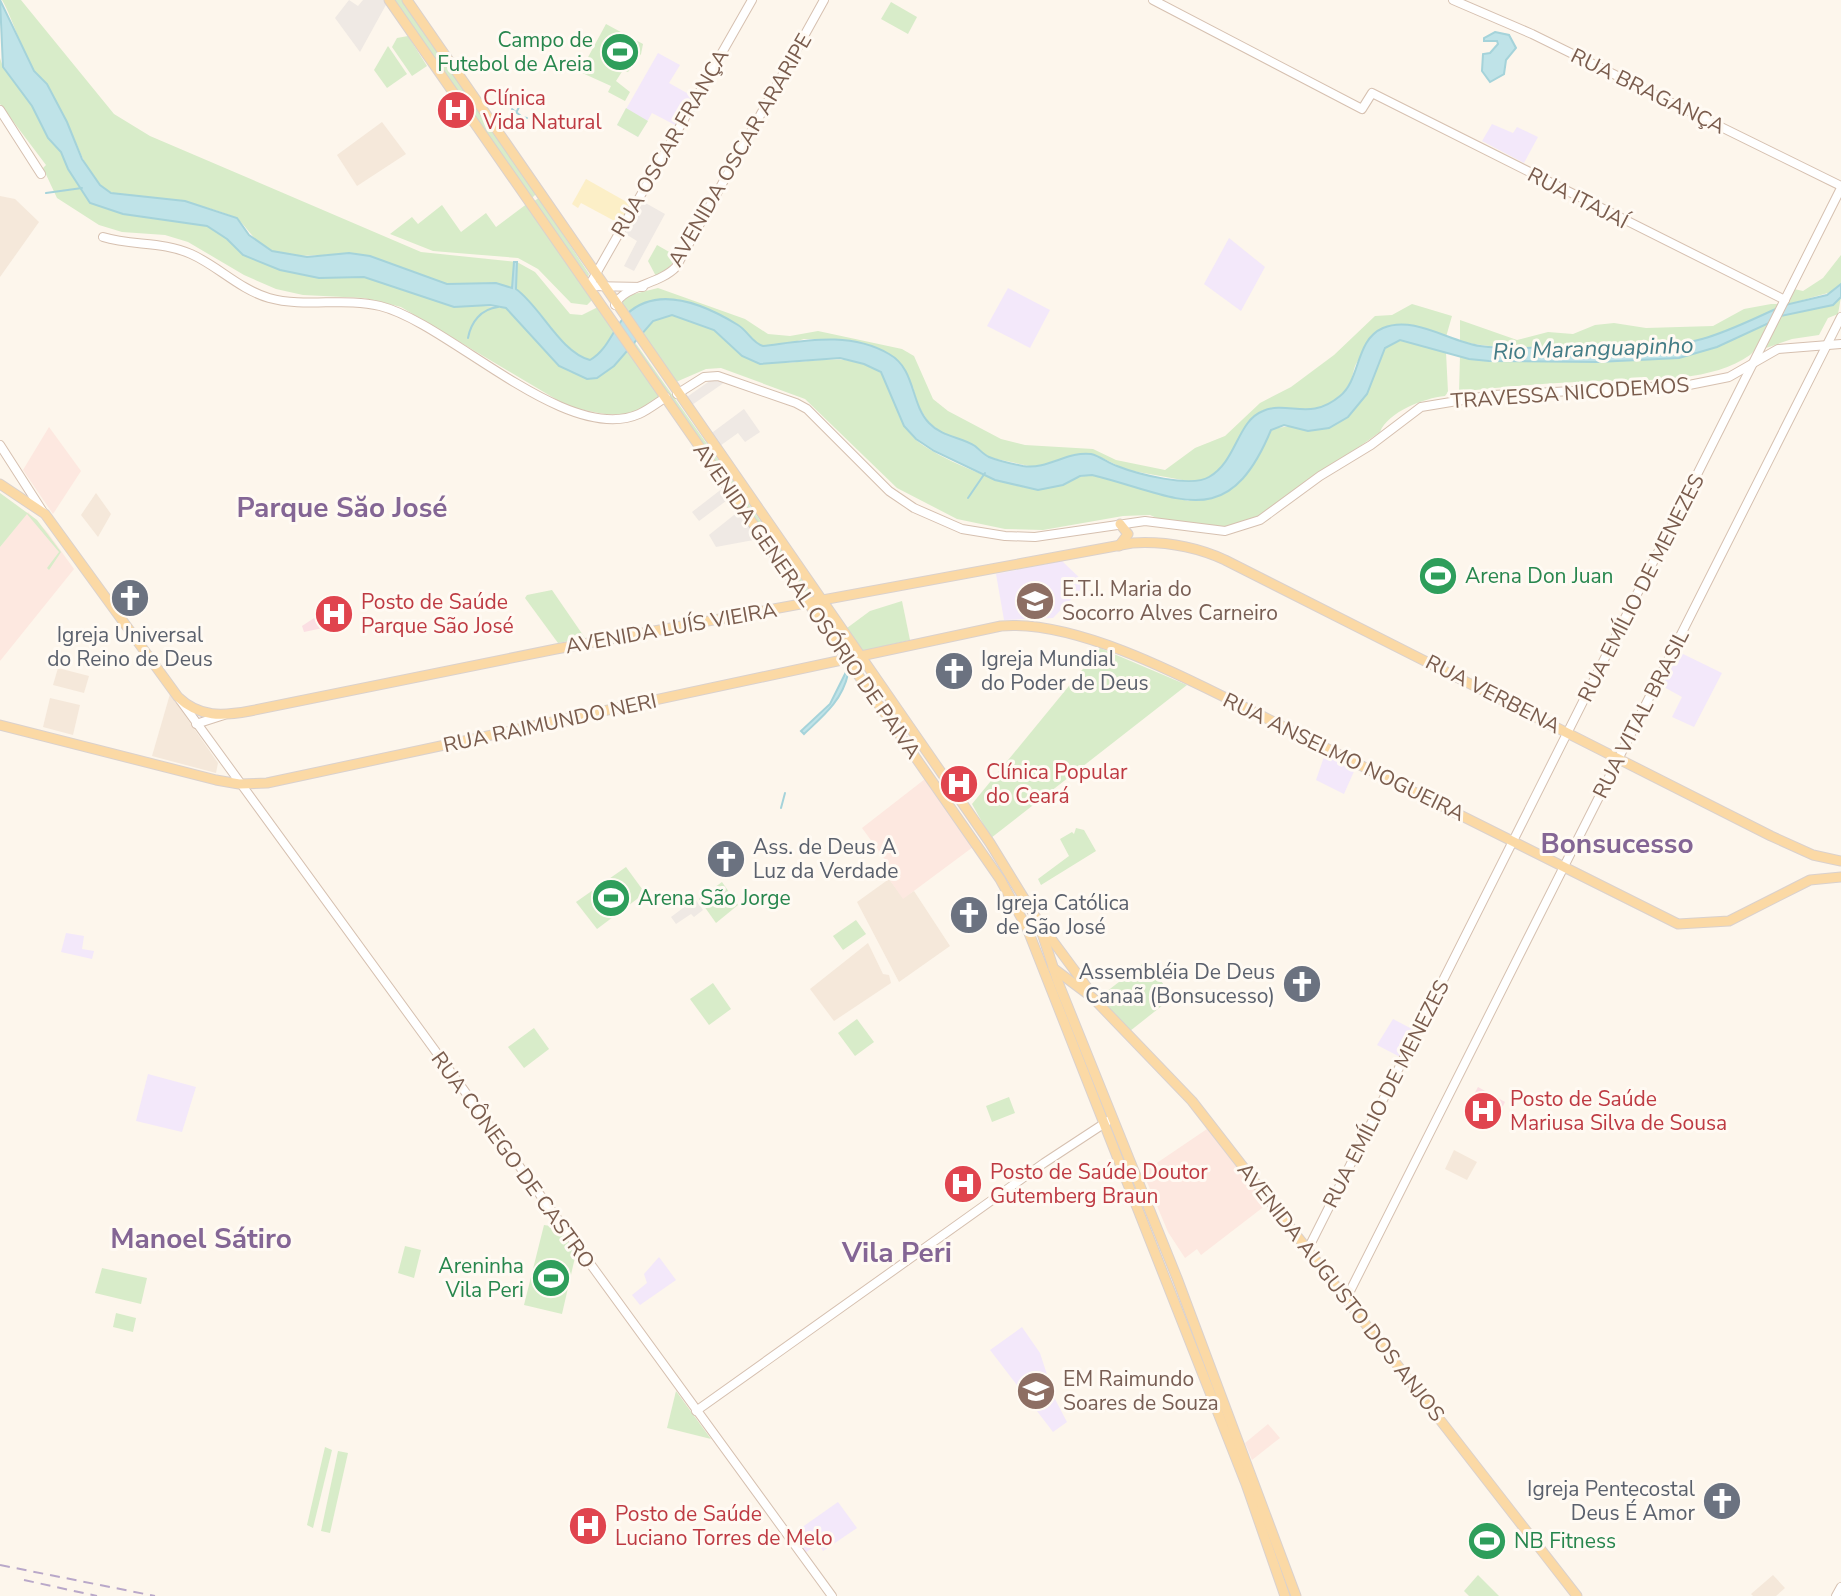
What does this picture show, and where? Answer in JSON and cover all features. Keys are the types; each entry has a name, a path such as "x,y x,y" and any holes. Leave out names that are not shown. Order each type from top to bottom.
{"main road":[{"name":"AVENIDA GENERAL OSÓRIO DE PAIVA","path":"389,0 1000,879 1027,928 1107,1121 1296,1596"},
{"name":"AVENIDA GENERAL OSÓRIO DE PAIVA","path":"407,0 616,307 1002,861 1038,922 1107,1121"},
{"path":"530,200 540,193"},
{"path":"0,484 45,514 178,697"},
{"path":"1119,524 1128,534 1119,546"},
{"name":"RUA VERBENA","path":"1160,542 1195,548 1225,560 1791,846 1841,861"},
{"name":"AVENIDA LUÍS VIEIRA","path":"178,697 200,712 224,715 401,678 1119,546 1160,542"},
{"name":"RUA ANSELMO NOGUEIRA","path":"859,657 1001,626 1057,628 1112,648 1236,702 1678,924 1729,921 1810,880 1841,877"},
{"name":"RUA RAIMUNDO NERI","path":"239,784 305,776 859,657"},
{"path":"0,725 239,784"},
{"name":"AVENIDA AUGUSTO DOS ANJOS","path":"1038,922 1093,998 1192,1101 1577,1596"},
{"name":"AVENIDA AUGUSTO DOS ANJOS","path":"1037,953 1093,998"},
{"name":"AVENIDA GENERAL OSÓRIO DE PAIVA","path":"1234,1441 1285,1596"}],"street":[{"name":"RUA OSCAR FRANÇA","path":"589,286 752,0"},
{"name":"AVENIDA OSCAR ARARIPE","path":"616,307 623,293 658,282 676,267 824,0"},
{"name":"RUA ITAJAÍ","path":"1153,0 1363,110 1372,93 1784,303"},
{"name":"RUA BRAGANÇA","path":"1453,0 1532,34 1841,187"},
{"path":"0,110 41,174"},
{"name":"RUA EMÍLIO DE MENEZES","path":"1308,1249 1841,187"},
{"path":"103,237 128,244 163,245 184,251 233,282 271,299 380,306 430,330 538,396 576,411 622,418 638,415 666,397"},
{"path":"589,286 643,287"},
{"name":"RUA VITAL BRASIL","path":"1346,1299 1841,317"},
{"name":"TRAVESSA NICODEMOS","path":"677,394 692,383 714,375 807,409 889,491 914,508 953,525 987,534 1023,537 1145,521 1217,531 1244,527 1296,497 1320,476 1371,445 1410,413 1431,404 1506,394 1680,386 1719,380 1756,359 1789,346 1841,344"},
{"path":"0,444 45,514"},
{"name":"RUA CÔNEGO DE CASTRO","path":"178,697 832,1596"},
{"name":"AVENIDA LUÍS VIEIRA","path":"196,724 224,715"},
{"path":"696,1411 1107,1121"},
{"path":"1836,1596 1841,1587"}],"shaded area":[{"path":"349,0 358,6 363,0 385,0 387,3 360,52 335,18"},
{"path":"658,53 680,65 669,83 694,97 677,126 652,113 638,137 617,125"},
{"path":"382,122 406,154 357,186 337,155"},
{"path":"1492,124 1513,133 1517,127 1538,137 1524,163 1482,141"},
{"path":"0,196 15,199 39,222 0,277"},
{"path":"642,201 665,214 634,271 624,266 637,241 624,233"},
{"path":"1229,238 1265,267 1241,311 1204,284"},
{"path":"1008,288 1050,310 1030,348 987,326"},
{"path":"711,380 725,382 689,407 684,399"},
{"path":"744,409 760,432 745,442 738,433 717,448 709,435"},
{"path":"49,427 81,471 53,514 23,470"},
{"path":"723,488 730,498 699,521 692,512"},
{"path":"96,493 111,514 98,537 81,515"},
{"path":"739,511 759,539 716,547 709,535"},
{"path":"28,512 48,533 74,569 0,661 0,547"},
{"name":"E.T.I. Maria do Socorro Alves Carneiro","path":"1062,561 1086,584 1053,618 1004,620 996,574"},
{"name":"Posto de Saúde Parque São José","path":"337,603 351,618 351,622 304,632 302,626"},
{"path":"1681,653 1722,673 1694,727 1672,717 1682,697 1662,686 1676,657"},
{"path":"58,668 89,676 84,693 53,685"},
{"path":"170,694 218,763 216,773 152,756"},
{"path":"50,698 80,705 73,735 43,727"},
{"path":"1326,751 1355,769 1344,794 1316,780"},
{"path":"925,779 973,847 903,899 889,879 895,873 862,828"},
{"path":"889,879 903,898 914,891 950,946 899,982 857,902"},
{"path":"695,899 703,910 676,924 671,917"},
{"path":"66,933 84,936 82,949 94,951 92,959 61,952"},
{"path":"868,943 883,974 889,975 891,983 834,1021 810,989"},
{"path":"1393,1019 1414,1030 1400,1057 1377,1045"},
{"path":"148,1074 196,1087 182,1132 136,1121"},
{"name":"Posto de Saúde Mariusa Silva de Sousa","path":"1478,1087 1505,1102 1492,1128 1463,1115"},
{"path":"1207,1129 1266,1205 1201,1255 1197,1249 1185,1258 1168,1232 1144,1175 1145,1171"},
{"path":"1454,1150 1477,1162 1467,1180 1445,1169"},
{"name":"Posto de Saúde Doutor Gutemberg Braun","path":"966,1165 975,1189 963,1198 948,1178"},
{"path":"659,1257 676,1280 640,1305 632,1295 647,1283 644,1274"},
{"path":"1022,1327 1040,1353 1055,1399 1067,1422 1053,1432 990,1350"},
{"path":"1268,1424 1280,1438 1252,1460 1245,1443"},
{"path":"838,1502 857,1528 823,1551 818,1544 805,1553 791,1535"},
{"name":"Posto de Saúde Luciano Torres de Melo","path":"584,1509 600,1513 592,1543 577,1540"},
{"path":"1773,1575 1785,1588 1776,1596 1751,1594"}],"green space":[{"path":"2,0 21,0 114,114 150,136 421,252 517,262 535,272 570,314 582,315 598,307 615,331 598,355 590,360 577,355 566,346 525,299 499,284 446,284 363,255 282,254 261,245 234,217 177,200 130,197 109,191 95,179 85,163 63,114 30,64"},
{"path":"393,0 403,0 536,194 532,198"},
{"path":"891,2 917,17 908,34 881,19"},
{"path":"606,24 643,44 641,54 628,72 623,70 616,81 630,92 625,101 608,92 611,86 580,72"},
{"path":"408,36 427,66 412,76 392,47 397,38"},
{"path":"388,46 407,74 387,88 374,70"},
{"path":"0,58 3,67 32,106 48,138 61,152 68,169 90,203 123,214 207,226 227,239 243,255 280,270 319,278 364,277 473,305 506,308 559,366 570,372 597,378 614,366 627,348 662,398 627,414 607,414 569,407 401,307 364,298 303,295 276,289 244,275 188,242 165,235 122,232 99,225 57,198 43,168 46,165 0,104"},
{"path":"626,108 648,121 638,137 617,125"},
{"path":"539,198 589,274 588,277 534,201"},
{"path":"528,203 592,300 587,305 571,303 538,269 518,258 433,251 390,234 412,217 418,224 442,205 461,232 486,213 496,227"},
{"path":"657,245 678,257 658,280 648,261"},
{"path":"1841,255 1841,284 1835,291 1785,305 1794,289 1803,291 1823,278"},
{"path":"658,288 745,319 768,334 790,336 818,331 902,349 914,356 933,399 948,411 1001,439 1025,445 1093,449 1116,460 1165,470 1195,448 1225,436 1260,403 1291,387 1334,355 1375,316 1392,315 1412,304 1452,316 1446,337 1403,326 1360,358 1349,384 1335,400 1317,408 1297,410 1277,407 1243,430 1225,466 1206,480 1188,481 1127,470 1098,456 1075,454 1039,468 987,457 976,447 947,436 929,423 918,405 913,387 839,339 804,339 784,345 763,346 757,344 739,325 676,299 627,314 621,305 626,296"},
{"path":"1841,297 1838,314 1828,318 1819,335 1792,339 1766,348 1781,316 1832,305"},
{"path":"1779,304 1778,308 1719,334 1690,342 1521,348 1460,341 1460,320 1517,340 1548,332 1573,334 1595,325 1614,323 1646,328 1713,326 1744,309"},
{"path":"672,315 710,327 724,336 740,354 759,361 776,363 845,360 862,363 884,375 899,416 915,439 939,455 976,472 1030,488 1049,488 1092,475 1188,501 1245,475 1271,430 1281,427 1323,428 1345,419 1357,405 1381,354 1400,340 1446,352 1448,392 1445,396 1417,403 1399,412 1380,432 1259,518 1231,528 1166,522 1150,515 1123,516 1043,530 1005,529 957,519 897,488 805,399 721,368 706,369 676,382 641,331 653,321"},
{"path":"1769,323 1759,344 1750,355 1719,370 1663,379 1553,383 1459,392 1460,356 1489,361 1552,362 1679,358 1717,347"},
{"path":"634,341 719,461 715,464 632,342"},
{"path":"721,464 811,594 807,595 717,468"},
{"path":"0,493 37,520 61,552 49,570 47,568 59,552 27,514 0,547"},
{"name":"Arena Don Juan","path":"1433,558 1456,569 1443,594 1421,582"},
{"path":"552,590 585,638 558,643 525,598 527,595"},
{"path":"902,601 910,640 863,651 847,628 870,611"},
{"path":"1100,648 1187,685 991,838 972,804"},
{"path":"1076,828 1084,830 1096,851 1041,885 1038,879 1069,856 1060,839 1072,832 1074,834"},
{"name":"Arena São Jorge","path":"626,867 645,893 597,929 576,902"},
{"path":"722,882 738,905 716,923 699,899"},
{"path":"856,920 866,934 843,950 833,936"},
{"path":"1146,961 1173,997 1130,1031 1097,999"},
{"path":"713,983 731,1009 709,1025 690,999"},
{"path":"857,1019 874,1042 855,1056 838,1033"},
{"path":"534,1028 549,1049 524,1068 508,1047"},
{"path":"1009,1097 1015,1113 992,1122 986,1106"},
{"path":"544,1225 557,1227 576,1253 562,1314 524,1305"},
{"path":"405,1246 421,1250 414,1278 398,1273"},
{"path":"102,1268 147,1278 141,1304 95,1293"},
{"path":"116,1313 136,1318 133,1332 113,1327"},
{"path":"676,1391 711,1439 667,1428"},
{"path":"325,1447 332,1450 313,1528 307,1525"},
{"path":"338,1451 348,1453 330,1533 321,1531"},
{"path":"1478,1575 1499,1596 1469,1596 1464,1591"}],"sand":[{"name":"Campo de Futebol de Areia","path":"613,35 638,48 627,69 602,56"},
{"path":"586,179 632,205 622,225 581,203 578,208 572,204"}],"water":[{"name":"Rio Maranguapinho","path":"0,0 34,71 47,84 67,122 82,159 100,185 111,193 185,201 237,218 249,235 272,251 307,257 349,253 370,256 447,284 496,283 512,288 514,262 517,262 516,289 569,348 590,360 606,345 627,314 653,300 668,299 698,305 738,325 763,346 811,340 858,342 898,360 909,377 923,415 934,428 970,443 989,457 1023,466 1032,467 1074,455 1091,454 1114,465 1164,479 1190,481 1209,477 1226,461 1254,416 1273,408 1319,408 1340,396 1352,380 1367,341 1383,328 1395,325 1419,327 1468,344 1498,348 1664,344 1683,343 1712,336 1778,308 1769,323 1717,347 1679,358 1597,362 1489,361 1469,359 1400,340 1385,348 1367,394 1348,417 1329,428 1308,431 1284,425 1271,430 1254,463 1237,485 1218,496 1197,500 1175,498 1092,475 1080,476 1063,485 1038,490 995,480 934,451 916,439 904,426 881,372 864,364 840,358 760,364 742,356 714,330 672,315 653,321 614,366 597,378 587,379 559,366 506,308 490,305 454,307 364,277 319,278 280,270 243,255 227,239 207,226 123,214 90,203 68,169 61,152 48,138 32,106 3,67"},
{"path":"1495,32 1509,35 1516,48 1506,60 1504,74 1490,82 1482,71 1483,54 1490,53 1498,44 1497,41 1484,41 1484,38"},
{"path":"1841,284 1841,297 1833,305 1781,316 1785,305 1827,295"},
{"path":"846,672 848,674 845,684 836,700 804,734 801,731 830,704"}],"waterway":[{"path":"517,111 521,103"},
{"path":"512,109 521,116"},
{"path":"523,129 522,117 527,118"},
{"path":"46,193 82,188"},
{"path":"468,338 478,317 487,310 498,307"},
{"path":"968,498 985,473"},
{"path":"781,808 785,793"}],"railway":[{"path":"0,1565 155,1596"},
{"path":"24,1580 97,1596"}],"place":[{"name":"Campo de Futebol de Areia","path":"620,52"},
{"name":"Clínica Vida Natural","path":"456,110"},
{"name":"Arena Don Juan","path":"1438,576"},
{"name":"Igreja Universal do Reino de Deus","path":"130,598"},
{"name":"E.T.I. Maria do Socorro Alves Carneiro","path":"1035,601"},
{"name":"Posto de Saúde Parque São José","path":"334,614"},
{"name":"Igreja Mundial do Poder de Deus","path":"954,671"},
{"name":"Clínica Popular do Ceará","path":"959,784"},
{"name":"Ass. de Deus A Luz da Verdade","path":"726,859"},
{"name":"Arena São Jorge","path":"611,898"},
{"name":"Igreja Católica de São José","path":"969,915"},
{"name":"Assembléia De Deus Canaã (Bonsucesso)","path":"1302,984"},
{"name":"Posto de Saúde Mariusa Silva de Sousa","path":"1483,1111"},
{"name":"Posto de Saúde Doutor Gutemberg Braun","path":"963,1184"},
{"name":"Areninha Vila Peri","path":"551,1278"},
{"name":"EM Raimundo Soares de Souza","path":"1036,1391"},
{"name":"Igreja Pentecostal Deus É Amor","path":"1722,1501"},
{"name":"Posto de Saúde Luciano Torres de Melo","path":"588,1526"},
{"name":"NB Fitness","path":"1487,1541"}],"district":[{"name":"Parque Săo José","path":"342,507"},
{"name":"Bonsucesso","path":"1617,843"},
{"name":"Manoel Sátiro","path":"201,1238"},
{"name":"Vila Peri","path":"897,1252"}]}
